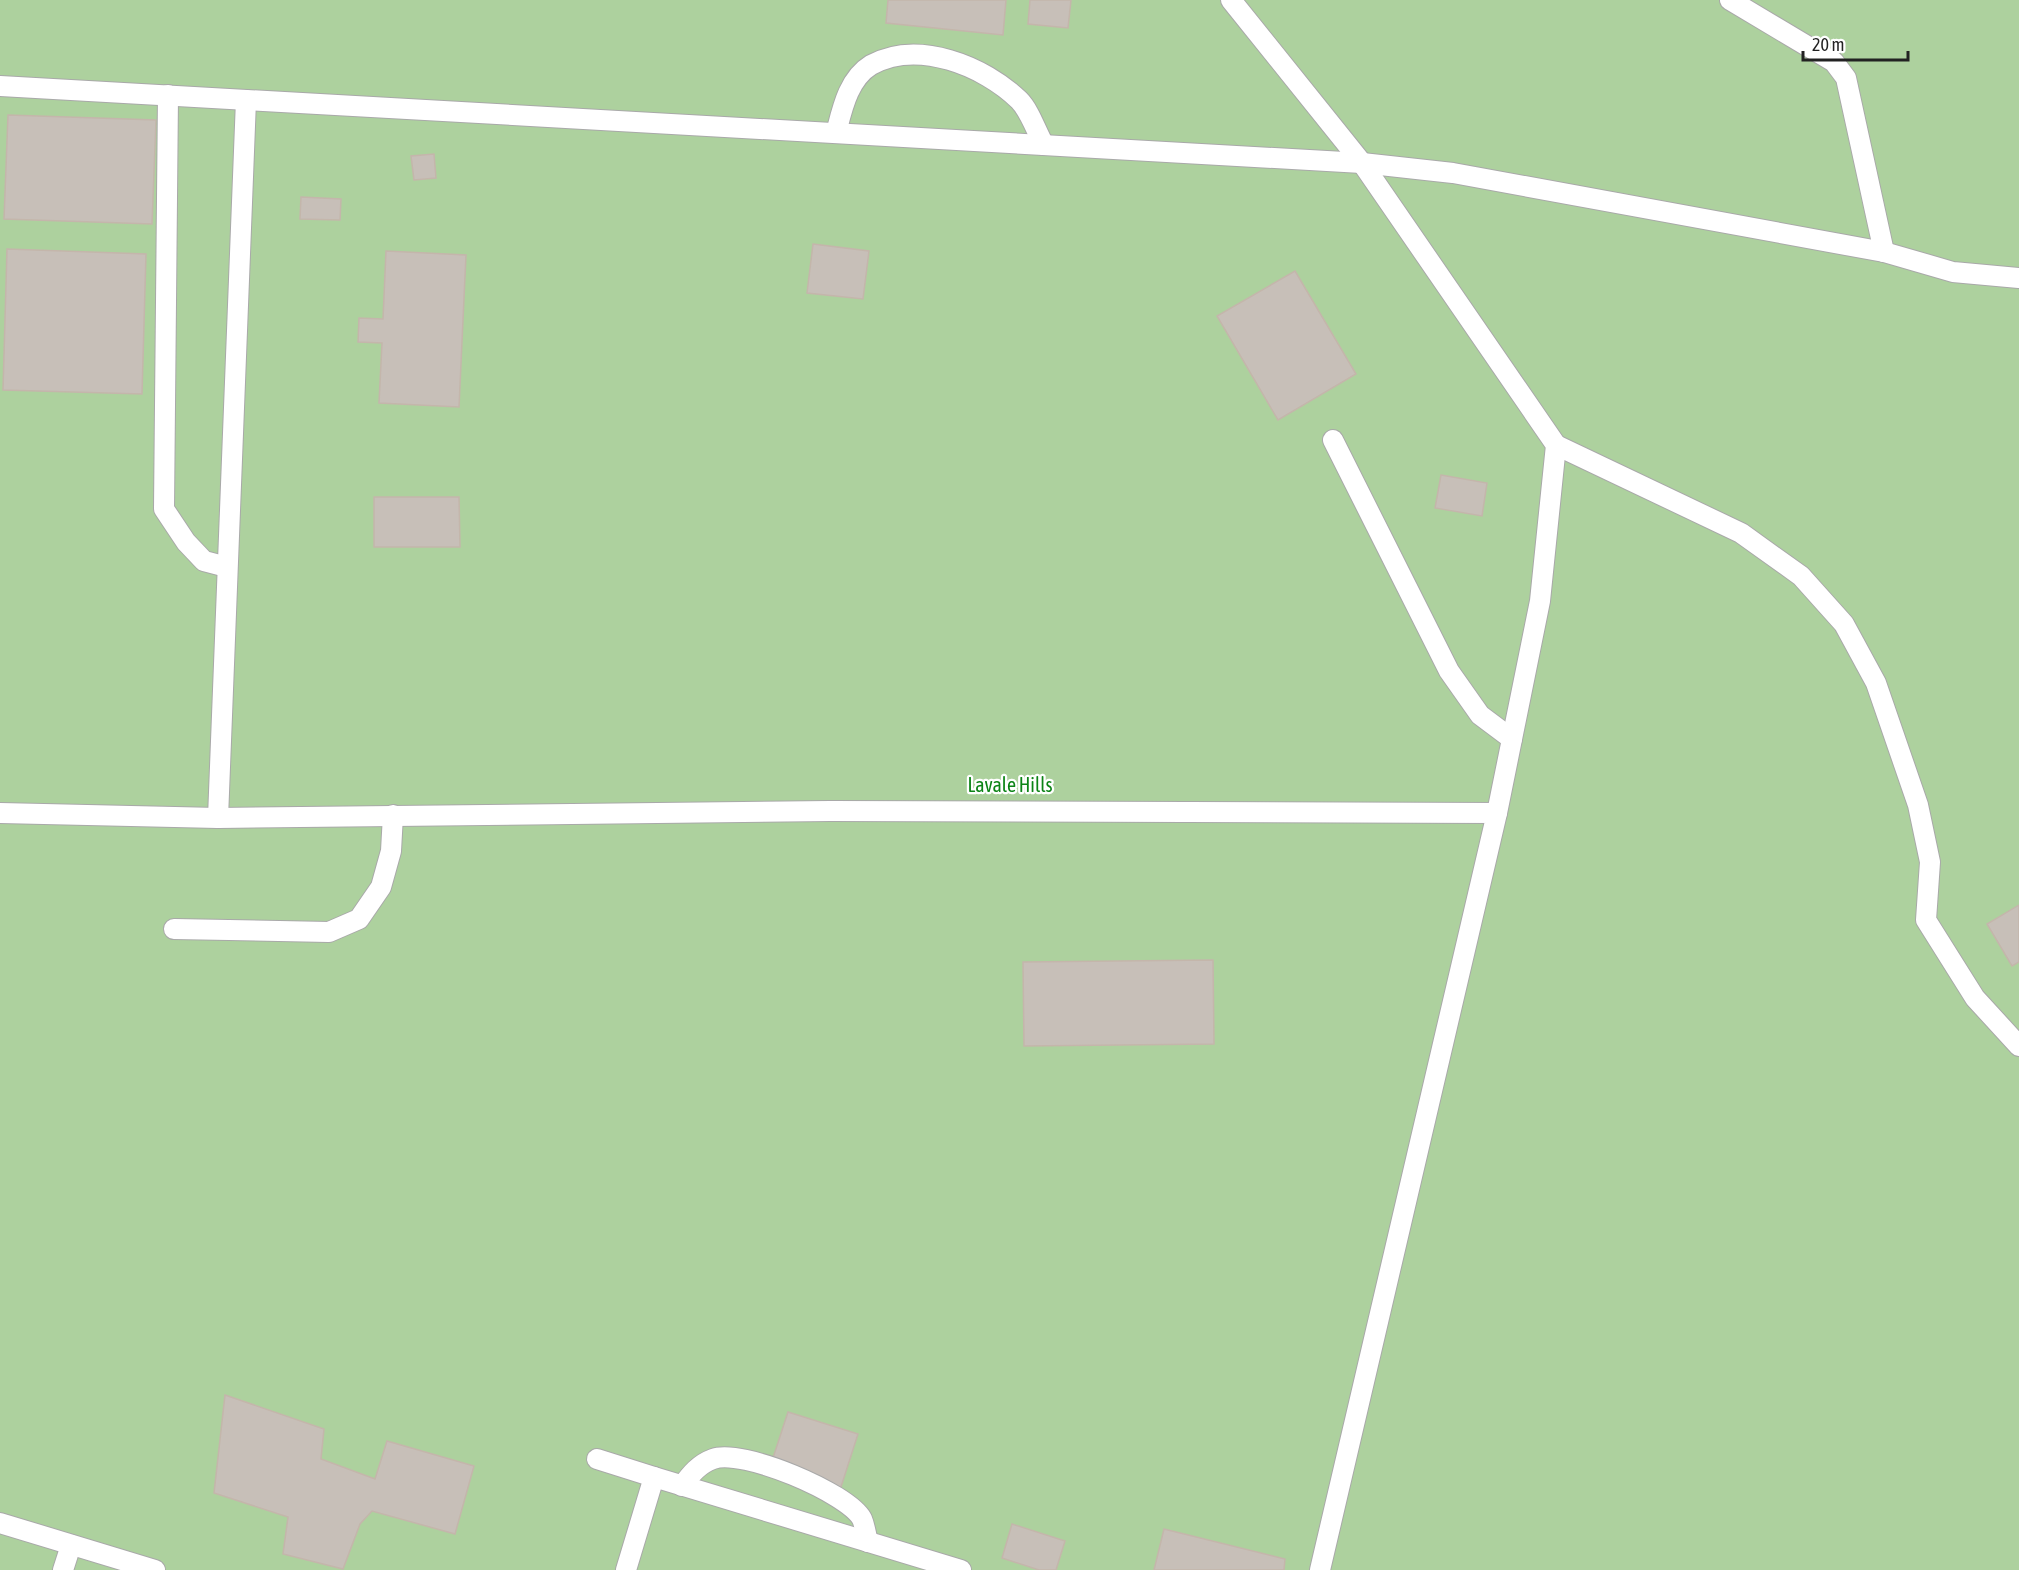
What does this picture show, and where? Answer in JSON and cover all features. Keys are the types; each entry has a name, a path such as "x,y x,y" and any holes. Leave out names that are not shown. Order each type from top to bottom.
{"lane":[{"path":"1232,0 1362,163 1556,445 1741,533 1801,576 1845,624 1876,683 1918,805 1930,862 1926,920 1975,998 2019,1046"},
{"path":"1730,0 1834,62 1846,78 1884,252"},
{"path":"836,133 847,93 870,66 904,55 937,57 985,74 1021,102 1044,145"},
{"path":"0,86 1362,163 1453,173 1884,252 1953,272 2019,278"},
{"path":"168,95 164,509 186,542 204,561 227,567"},
{"path":"218,818 246,100"},
{"path":"1332,440 1449,671 1480,716 1512,739"},
{"path":"1320,1570 1497,813 1540,602 1556,445"},
{"path":"0,813 218,818 830,811 1497,813"},
{"path":"174,929 329,932 359,919 381,887 391,851 393,816"},
{"path":"682,1486 695,1470 714,1458 738,1456 762,1463 834,1495 861,1518 868,1542"},
{"path":"597,1459 961,1570"},
{"path":"626,1570 654,1477"},
{"path":"0,1523 155,1570"},
{"path":"63,1570 71,1545"}],"green space":[{"name":"Lavale Hills","path":"0,0 2019,0 2019,1570 0,1570"}],"building":[{"path":"888,0 1006,0 1003,35 886,23"},
{"path":"1030,0 1071,0 1068,28 1028,24"},
{"path":"8,115 156,120 152,224 4,219"},
{"path":"434,154 436,178 414,180 411,156"},
{"path":"301,197 341,199 340,220 300,219"},
{"path":"813,244 869,251 863,299 807,293"},
{"path":"7,249 146,254 142,394 3,390"},
{"path":"386,251 466,255 459,407 379,403 382,343 358,342 359,318 383,319"},
{"path":"1295,271 1356,374 1278,420 1217,316"},
{"path":"1441,475 1487,483 1482,516 1435,508"},
{"path":"374,497 459,497 460,547 374,547"},
{"path":"2019,905 2019,962 2012,966 1987,924"},
{"path":"1213,960 1214,1044 1024,1046 1023,962"},
{"path":"225,1395 324,1429 321,1459 375,1479 387,1441 474,1466 455,1534 372,1511 360,1524 343,1569 283,1554 288,1517 214,1493"},
{"path":"788,1412 858,1434 840,1490 770,1467"},
{"path":"1012,1524 1065,1541 1056,1570 1039,1570 1002,1558"},
{"path":"1164,1529 1285,1559 1284,1570 1154,1570"}]}
